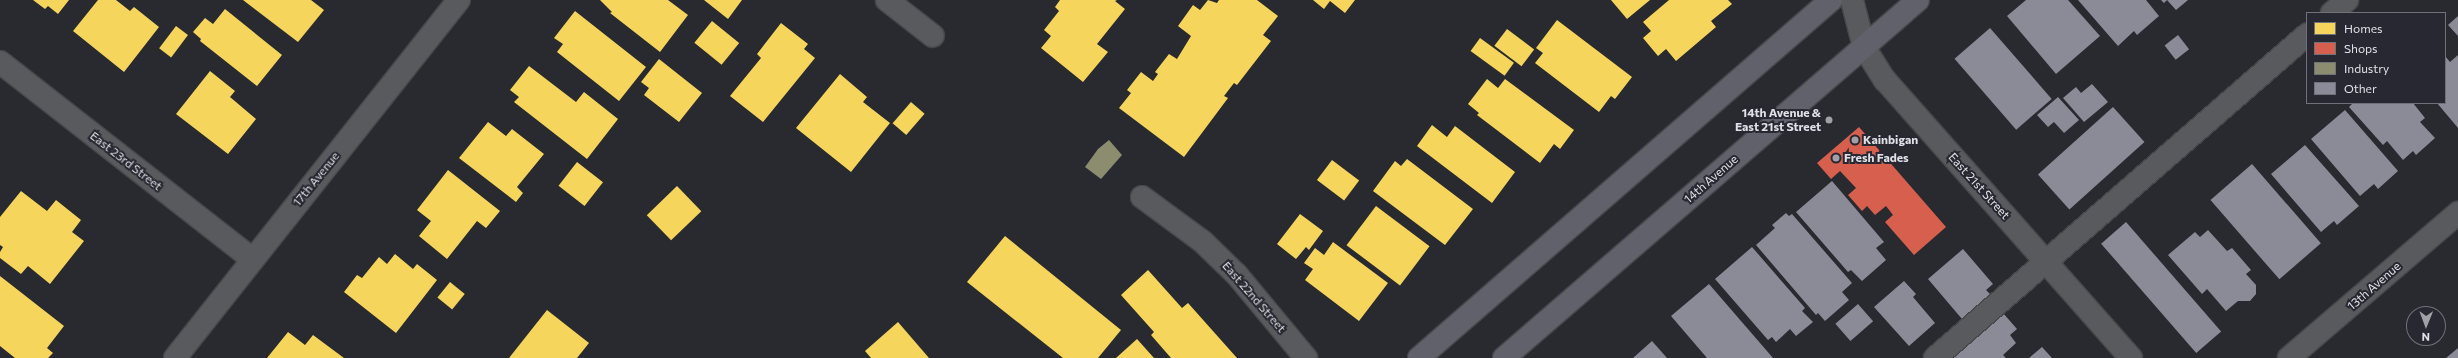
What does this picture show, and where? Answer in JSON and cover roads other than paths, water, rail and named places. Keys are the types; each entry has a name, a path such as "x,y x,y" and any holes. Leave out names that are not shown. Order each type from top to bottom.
{"main road":[{"path":"1419,358 1831,0"},
{"name":"14th Avenue","path":"1504,358 1918,0"}],"street":[{"name":"17th Avenue","path":"175,358 458,0"},
{"path":"887,0 933,36"},
{"name":"East 21st Street","path":"1852,0 1864,47 1885,80 2131,358"},
{"path":"2333,12 2347,0"},
{"path":"1935,358 2306,36"},
{"name":"East 23rd Street","path":"0,62 252,259"},
{"name":"East 22nd Street","path":"1142,197 1202,241 1237,275 1306,358"},
{"name":"13th Avenue","path":"2289,358 2458,213"}],"place":[{"name":"14th Avenue & East 21st Street","path":"1829,120"},
{"name":"Kainbigan","path":"1855,140"},
{"name":"Fresh Fades","path":"1836,158"}]}
